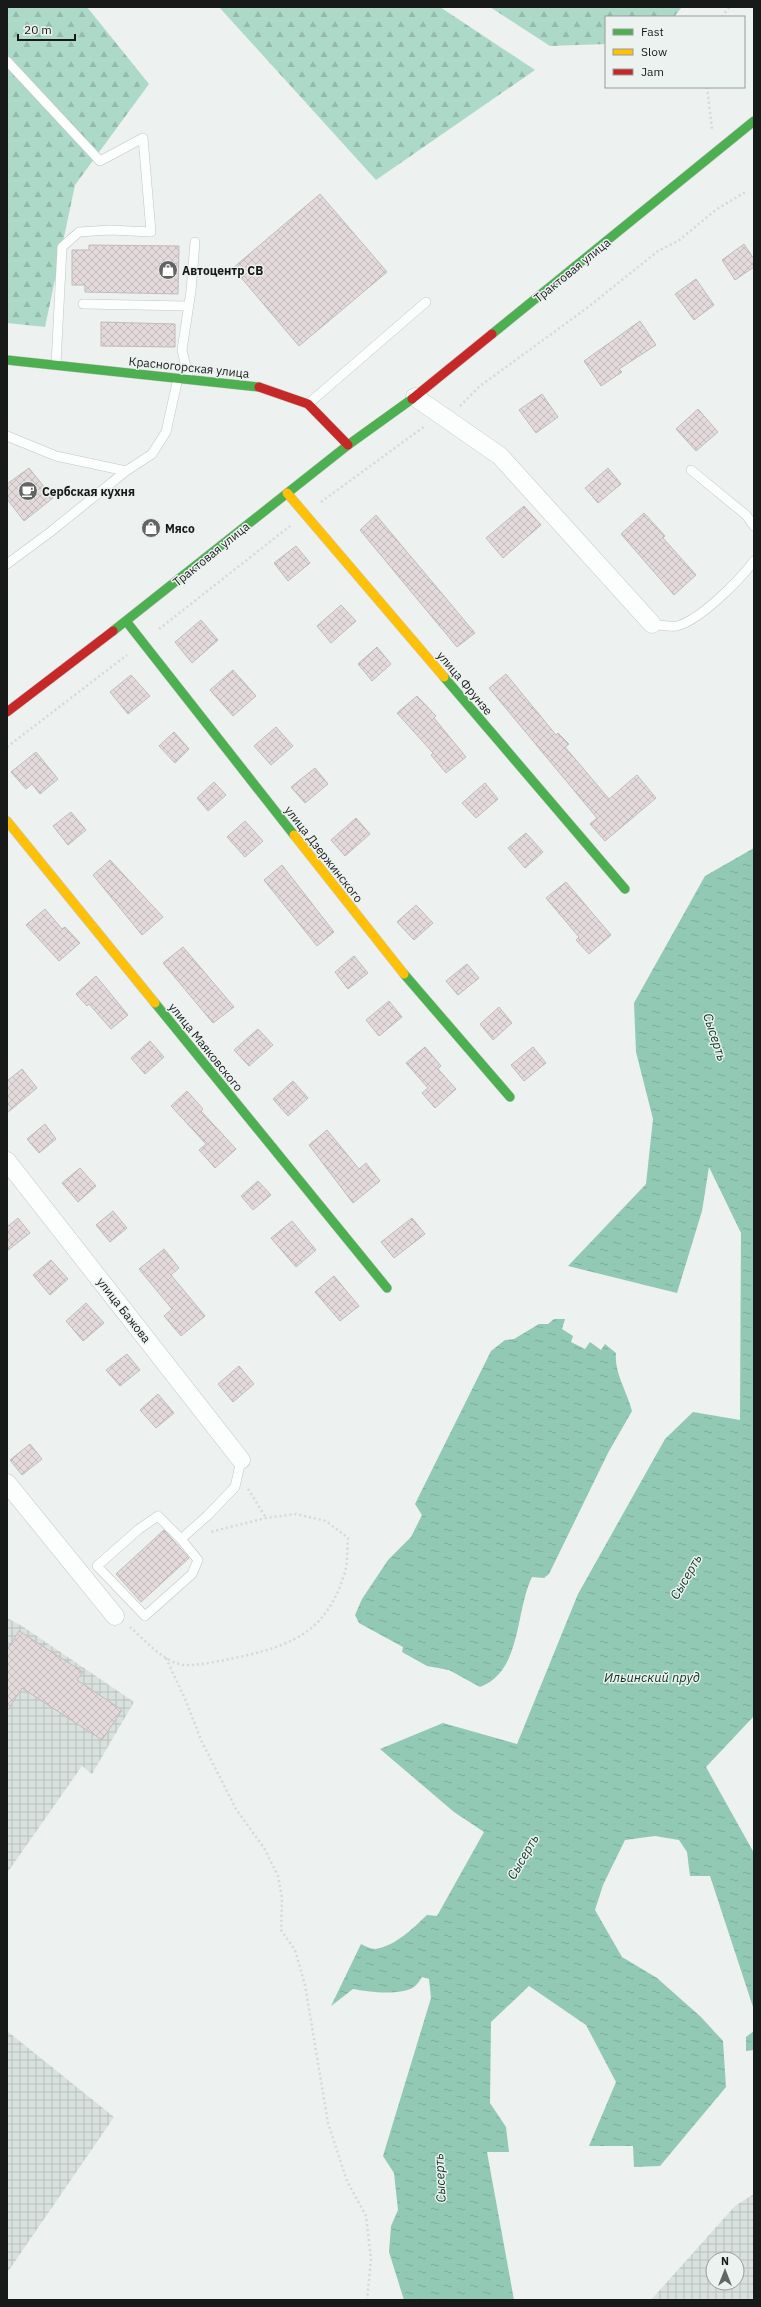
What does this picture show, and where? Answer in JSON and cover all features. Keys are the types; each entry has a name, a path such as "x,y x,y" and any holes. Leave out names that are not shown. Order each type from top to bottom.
{"street":[{"name":"Трактовая улица","path":"7,712 126,622 348,445 415,396 754,121"},
{"name":"Красногорская улица","path":"7,360 259,387 308,404 348,445"},
{"path":"415,396 500,456 652,624"},
{"name":"улица Фрунзе","path":"287,493 625,889"},
{"name":"улица Дзержинского","path":"126,622 400,969 510,1097"},
{"name":"улица Маяковского","path":"7,821 386,1288"},
{"name":"улица Бажова","path":"7,1161 240,1467"},
{"path":"7,1483 115,1616"}],"lane":[{"path":"7,61 100,161 143,138 151,232 110,230 79,232 62,247 56,365"},
{"path":"188,380 182,350 195,242"},
{"path":"308,404 426,302"},
{"path":"84,304 188,306"},
{"path":"7,564 49,533 126,471 152,454 166,432 178,378"},
{"path":"7,436 56,456 126,471"},
{"path":"691,470 746,514 754,526"},
{"path":"652,624 676,626 702,612 742,578 754,561"},
{"path":"181,1539 235,1487 240,1467"},
{"path":"158,1516 181,1539 198,1560 192,1574 145,1616 97,1566 139,1529 158,1516"}],"path":[{"path":"723,16 729,7"},
{"path":"707,88 715,154"},
{"path":"7,747 142,643 304,514 441,414 458,408 480,386 587,308 658,251 678,241 717,209 747,191"},
{"path":"240,1467 266,1518"},
{"path":"115,1616 166,1658 184,1665 225,1660 278,1648 305,1635 330,1607 345,1574 348,1538 326,1521 296,1514 266,1518 214,1532 189,1532"},
{"path":"166,1658 186,1701 200,1740 236,1809 264,1848 278,1876 282,1898 281,1930 295,1950 305,1985 328,2124 347,2181 366,2216 371,2259 367,2300"}],"shaded area":[{"path":"7,1618 22,1626 134,1702 92,1774 82,1766 7,1873"},
{"path":"7,2031 114,2117 7,2273"},
{"path":"754,2194 754,2300 651,2300 735,2206"}],"green space":[{"path":"7,7 87,7 149,84 75,185 45,327 7,323"},
{"path":"219,7 440,7 535,70 376,180"},
{"path":"490,7 682,7 675,16 605,16 605,44 550,46"}],"water":[{"name":"Ильинский пруд","path":"754,848 754,1716 706,1767 754,1853 754,2010 710,1876 690,1876 687,1852 679,1840 655,1836 625,1840 603,1885 595,1910 622,1957 657,1978 701,2017 723,2041 726,2087 660,2166 634,2167 633,2146 589,2146 616,2082 586,2025 529,1986 491,2022 490,2103 506,2127 509,2152 487,2152 514,2300 404,2300 389,2252 391,2226 398,2210 394,2173 383,2156 431,1998 429,1979 422,1977 414,1987 401,1992 375,1992 353,1989 331,2006 361,1944 373,1949 383,1947 404,1936 427,1915 437,1916 484,1832 454,1812 380,1749 443,1723 517,1744 578,1594 665,1439 693,1412 740,1420 741,1233 709,1167 702,1211 677,1293 568,1266 646,1184 653,1119 636,1052 634,1003 705,876"},
{"path":"554,1319 565,1319 562,1329 573,1336 571,1342 585,1349 590,1342 601,1350 605,1344 616,1353 617,1368 632,1411 608,1453 549,1574 544,1578 532,1577 515,1639 503,1668 494,1679 480,1687 449,1670 427,1666 402,1652 403,1647 359,1623 355,1615 362,1599 388,1560 411,1537 422,1515 415,1504 491,1351 505,1340 514,1339 539,1324 548,1324"},
{"path":"754,2031 754,2050 746,2051 746,2037"}],"building":[{"path":"320,194 387,272 299,346 233,268"},
{"path":"744,244 754,259 754,267 735,280 722,260"},
{"path":"89,245 179,246 178,294 85,292 85,285 72,285 72,250 89,250"},
{"path":"696,279 714,305 694,320 675,294"},
{"path":"640,321 656,345 619,369 622,372 601,386 584,361"},
{"path":"101,322 175,324 175,347 101,346"},
{"path":"542,394 558,417 536,433 519,410"},
{"path":"698,409 718,432 696,451 676,429"},
{"path":"29,468 53,498 24,521 7,499 7,484"},
{"path":"608,468 621,484 598,503 585,488"},
{"path":"524,506 541,525 503,558 486,538"},
{"path":"644,513 665,536 663,538 696,575 674,595 621,534"},
{"path":"376,515 475,633 457,647 360,530"},
{"path":"296,546 310,563 288,581 274,563"},
{"path":"341,605 356,621 331,643 317,626"},
{"path":"201,620 218,640 192,663 175,642"},
{"path":"377,647 391,664 372,681 358,664"},
{"path":"233,670 256,696 233,716 210,690"},
{"path":"506,674 556,735 558,733 569,744 565,747 609,799 637,775 656,798 605,841 590,824 597,818 489,688"},
{"path":"131,675 150,696 128,714 110,692"},
{"path":"417,696 436,716 434,718 466,757 446,773 431,755 433,753 397,713"},
{"path":"276,727 293,746 271,765 254,746"},
{"path":"174,732 189,749 175,763 159,746"},
{"path":"36,752 58,779 40,794 32,784 26,789 11,772"},
{"path":"315,768 328,784 305,803 291,787"},
{"path":"214,782 226,795 208,811 197,798"},
{"path":"485,783 498,799 476,818 462,803"},
{"path":"71,812 86,830 68,845 53,826"},
{"path":"356,818 370,834 345,856 331,840"},
{"path":"245,821 263,841 245,857 227,837"},
{"path":"526,833 543,852 525,868 508,848"},
{"path":"110,860 163,917 142,935 93,875"},
{"path":"282,865 334,932 317,946 264,880"},
{"path":"566,882 611,935 589,954 576,940 579,937 546,898"},
{"path":"416,905 433,923 414,940 397,922"},
{"path":"45,909 62,929 65,927 80,943 59,961 26,925"},
{"path":"183,947 234,1007 213,1023 163,963"},
{"path":"354,956 368,973 348,989 335,972"},
{"path":"467,964 479,978 458,995 446,981"},
{"path":"96,976 128,1015 111,1029 89,1004 87,1006 76,994"},
{"path":"389,1001 402,1017 379,1036 366,1020"},
{"path":"499,1007 512,1023 493,1040 480,1024"},
{"path":"258,1029 273,1045 249,1066 234,1050"},
{"path":"150,1041 164,1057 145,1074 131,1058"},
{"path":"425,1047 441,1066 438,1069 456,1089 435,1108 422,1093 428,1088 406,1063"},
{"path":"533,1047 546,1063 524,1081 511,1065"},
{"path":"22,1069 37,1088 7,1113 7,1081"},
{"path":"293,1081 308,1098 288,1116 273,1099"},
{"path":"187,1091 203,1109 201,1111 236,1149 215,1168 199,1150 206,1144 171,1106"},
{"path":"45,1124 56,1139 39,1153 27,1139"},
{"path":"327,1130 359,1169 366,1163 380,1181 353,1203 309,1145"},
{"path":"80,1168 96,1186 78,1202 62,1183"},
{"path":"258,1181 271,1195 253,1210 241,1196"},
{"path":"113,1211 127,1228 110,1242 96,1225"},
{"path":"18,1218 30,1233 7,1251 7,1227"},
{"path":"412,1218 425,1234 394,1258 381,1242"},
{"path":"292,1221 316,1250 296,1267 271,1238"},
{"path":"164,1249 179,1268 171,1275 205,1316 181,1336 164,1316 172,1309 139,1269"},
{"path":"51,1260 68,1279 50,1295 33,1275"},
{"path":"334,1276 359,1306 340,1321 315,1292"},
{"path":"86,1303 104,1323 83,1341 66,1321"},
{"path":"127,1354 140,1370 120,1386 106,1370"},
{"path":"239,1366 254,1384 233,1402 218,1384"},
{"path":"158,1394 174,1413 156,1428 140,1410"},
{"path":"30,1444 42,1459 22,1475 10,1460"},
{"path":"164,1530 189,1558 141,1602 116,1574"},
{"path":"19,1631 83,1672 77,1680 122,1710 102,1740 22,1688 7,1711 7,1650"}],"traffic: fast":[{"path":"492,334 754,121"},
{"path":"7,360 259,387"},
{"path":"113,631 348,445 412,399"},
{"path":"126,621 294,835"},
{"path":"444,677 625,889"},
{"path":"404,974 510,1097"},
{"path":"155,1003 387,1288"}],"traffic: slow":[{"path":"287,493 444,677"},
{"path":"7,821 155,1003"},
{"path":"294,835 404,974"}],"traffic: jam":[{"path":"412,399 492,334"},
{"path":"259,387 308,404 348,445"},
{"path":"7,712 113,631"}],"place":[{"name":"Автоцентр СВ","path":"168,270"},
{"name":"Сербская кухня","path":"28,491"},
{"name":"Мясо","path":"151,528"}],"water label":[{"name":"Сысерть","path":"715,1037"},
{"name":"Сысерть","path":"686,1577"},
{"name":"Сысерть","path":"523,1857"},
{"name":"Сысерть","path":"440,2178"}]}
